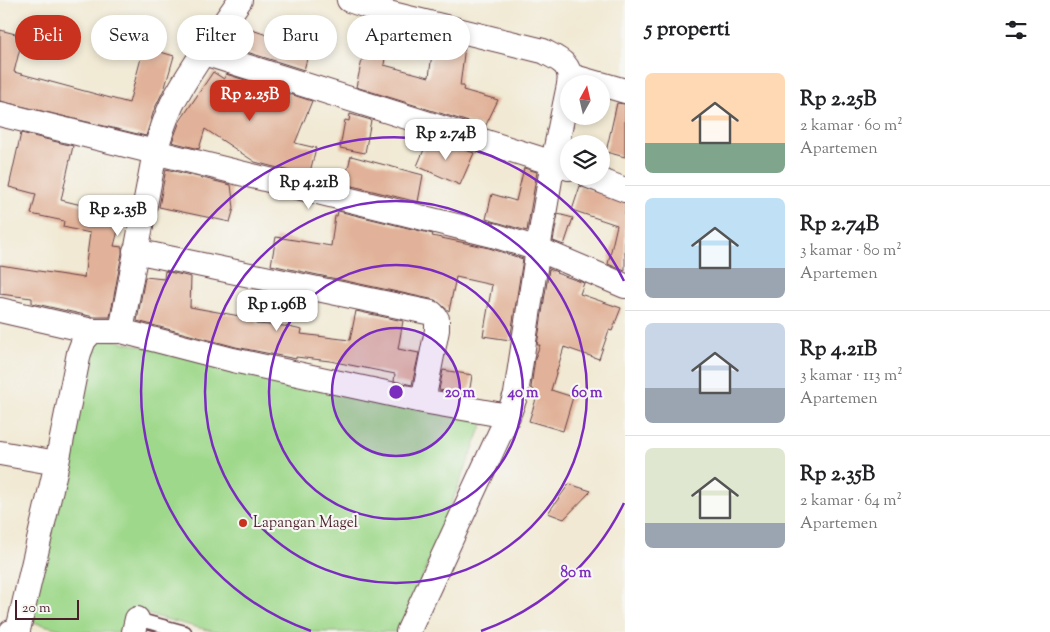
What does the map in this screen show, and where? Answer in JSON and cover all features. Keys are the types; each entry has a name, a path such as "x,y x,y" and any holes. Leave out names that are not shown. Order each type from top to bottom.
{"street":[{"path":"230,15 240,0"},
{"path":"349,0 388,13 543,51 565,64 567,75"},
{"path":"121,330 135,251 162,126 173,103 200,60"},
{"path":"226,60 560,165"},
{"path":"610,87 625,91"},
{"path":"0,114 483,233 538,249 625,286"},
{"path":"408,632 508,416 517,386 538,249 560,169"},
{"path":"610,184 625,190"},
{"path":"135,251 432,312 437,319 438,330 423,401"},
{"path":"0,310 92,331 121,330 233,360 423,401 508,416"},
{"path":"19,631 80,353 84,340 92,331"},
{"path":"0,453 57,463"}],"lane":[{"path":"136,625 185,632"}],"green space":[{"name":"Lapangan Magel","path":"98,337 485,418 401,632 215,632 134,611 128,632 71,632 24,620 76,388"}],"building":[{"path":"0,30 15,34 15,60 17,60 14,72 129,103 141,60 167,60 167,54 174,56 165,87 154,110 146,136 0,101"},
{"path":"254,31 264,34 264,57 254,54"},
{"path":"272,60 307,60 304,70"},
{"path":"362,60 385,60 384,65 429,77 431,60 463,60 460,86 464,86 463,90 498,100 485,127 356,87"},
{"path":"213,72 224,79 226,74 312,101 295,143 316,148 309,176 255,162 205,129 199,149 172,142 180,121"},
{"path":"617,103 625,104 625,157 610,153 610,135"},
{"path":"350,114 371,120 365,153 340,148 345,120 349,121"},
{"path":"21,133 73,146 61,200 122,215 114,246 122,247 122,253 110,317 94,317 32,303 32,298 0,294 0,265 84,278 90,233 63,227 64,221 31,214 36,194 9,187"},
{"path":"429,138 474,153 460,185 417,166"},
{"path":"351,156 423,175 418,202 344,184"},
{"path":"524,168 537,172 527,231 486,219 492,194 516,201"},
{"path":"166,169 231,185 234,208 230,222 159,207"},
{"path":"580,186 625,203 625,271 608,264 617,225 572,210"},
{"path":"338,211 433,234 432,236 489,248 523,259 510,340 483,336 492,285 456,277 449,311 435,300 271,265 276,237 331,246 335,216 337,216"},
{"path":"558,214 573,218 564,245 553,241"},
{"path":"549,269 584,283 580,294 621,308 612,331 609,330 599,359 564,347 551,390 573,397 563,431 529,421 538,393 531,388 535,358 540,345 537,345"},
{"path":"165,271 191,277 190,307 256,319 256,324 284,326 302,330 301,334 350,340 356,311 403,321 398,349 419,353 412,385 394,381 395,374 330,361 296,357 296,359 236,347 137,321 145,277 164,279"},
{"path":"443,370 472,375 469,395 439,390"},
{"path":"569,484 591,491 564,519 548,513"}],"place":[{"name":"Lapangan Magel","path":"243,523"}]}
